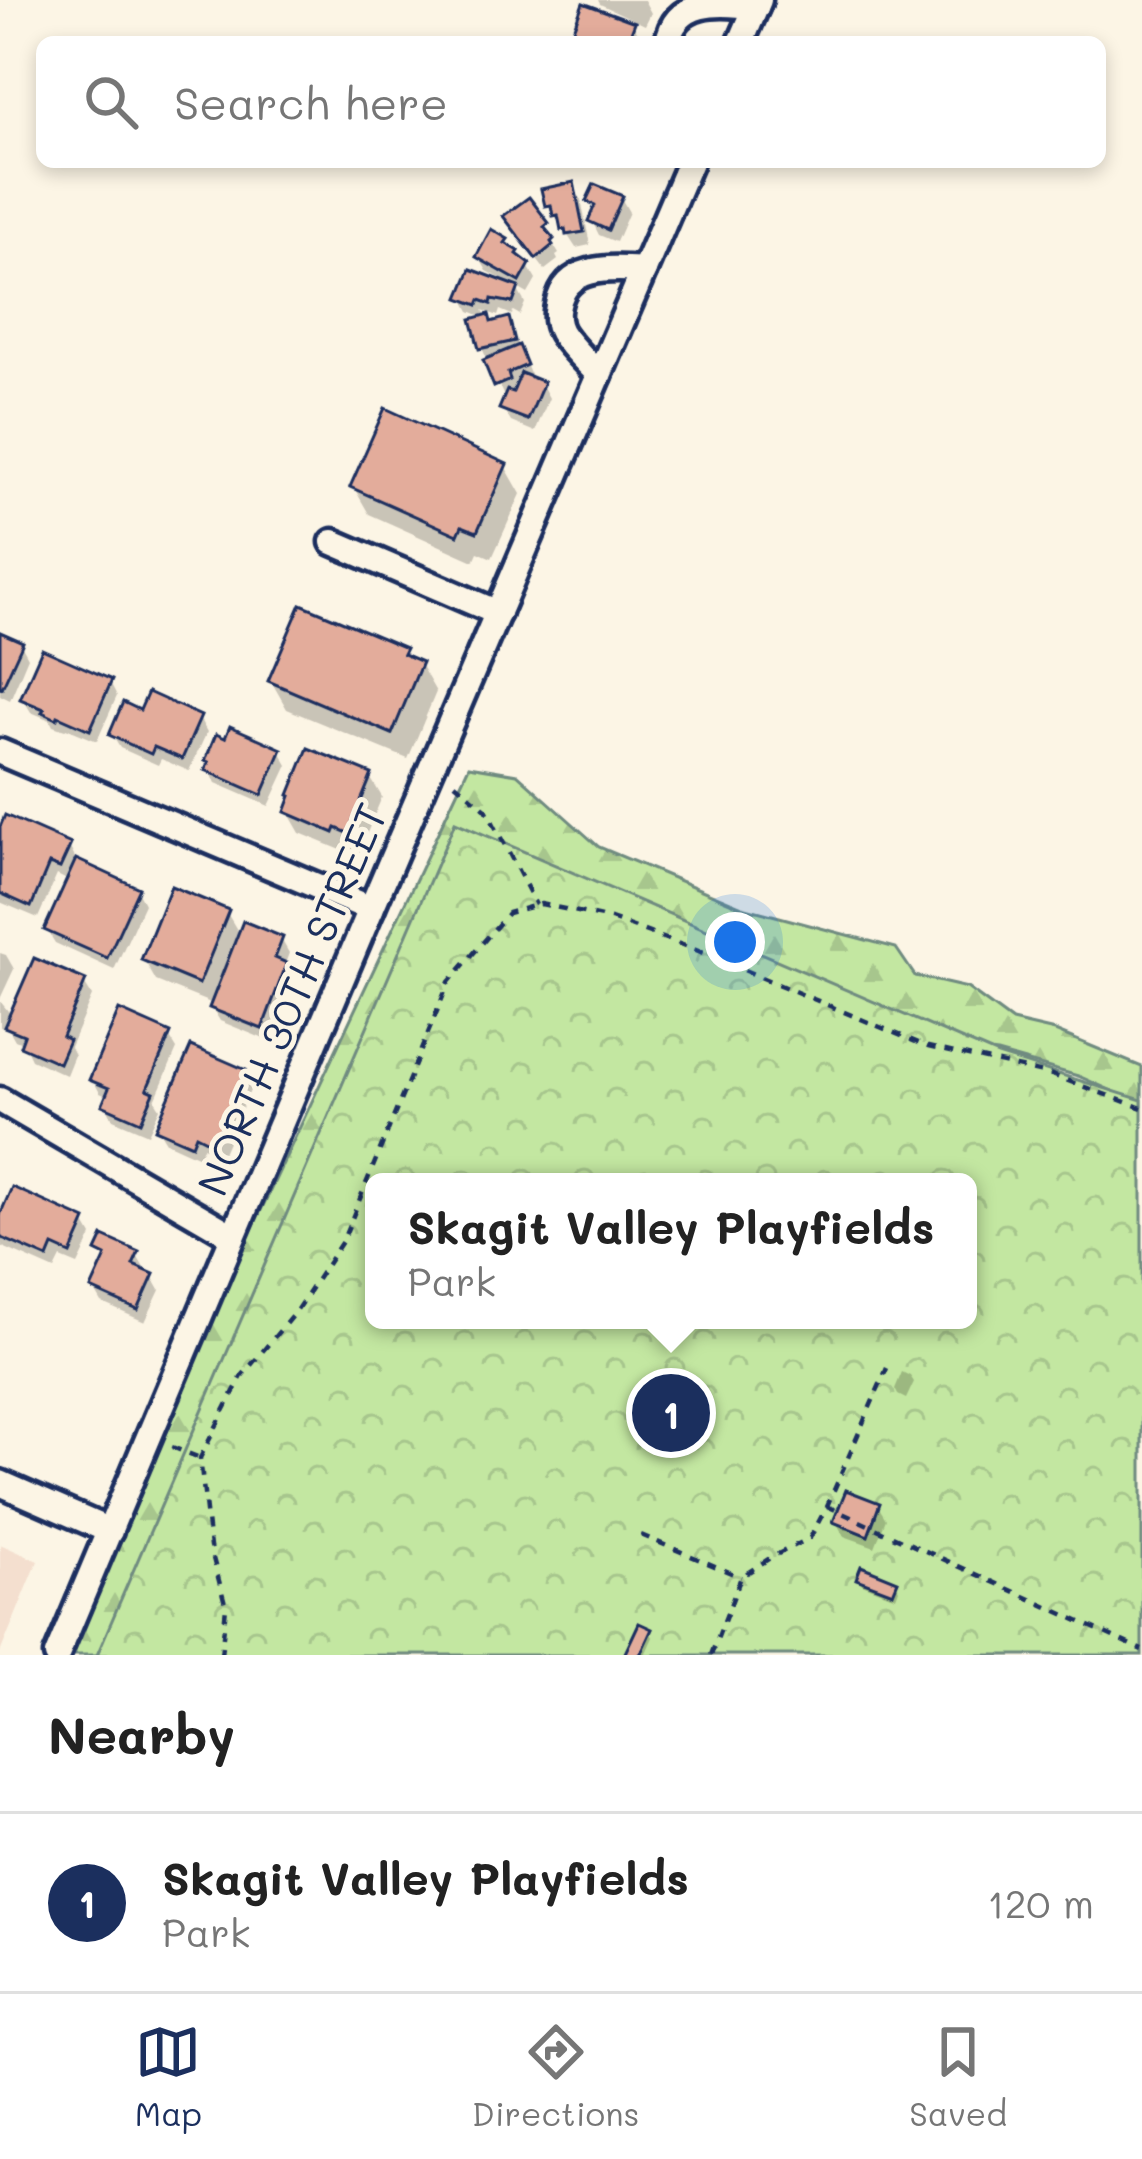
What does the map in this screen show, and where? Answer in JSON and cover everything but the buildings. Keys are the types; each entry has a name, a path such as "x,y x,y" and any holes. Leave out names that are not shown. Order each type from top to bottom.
{"street":[{"path":"668,36 678,13 699,2 758,3 744,36"},
{"name":"NORTH 30TH STREET","path":"57,1655 687,168"},
{"path":"599,375 559,329 559,297 566,283 580,275 617,268 644,270"},
{"path":"333,542 498,613"},
{"path":"0,752 371,909"},
{"path":"0,1100 233,1236"},
{"path":"0,1483 110,1531"}],"path":[{"path":"455,783 486,809 536,905"},
{"path":"370,1173 448,982 508,914 536,905 610,919 928,1047 1052,1075 1142,1108"},
{"path":"221,1655 226,1607 210,1547 200,1458 242,1376 296,1310 343,1240 365,1186"},
{"path":"711,1655 741,1577 810,1538 887,1367"},
{"path":"827,1506 1142,1650"},
{"path":"641,1535 741,1577"}],"shaded area":[{"path":"0,1544 38,1561 0,1653"}],"green space":[{"path":"469,766 517,774 599,847 742,907 896,948 915,976 967,988 1012,1021 1055,1031 1142,1067 1142,1104 1078,1076 997,1053 938,1047 389,1115 371,1173 365,1173 365,1194 225,1655 63,1655 218,1302"},
{"path":"455,822 998,1055 1142,1100 1142,1655 97,1655"}],"place":[{"name":"Skagit Valley Playfields","path":"671,1413"}]}
